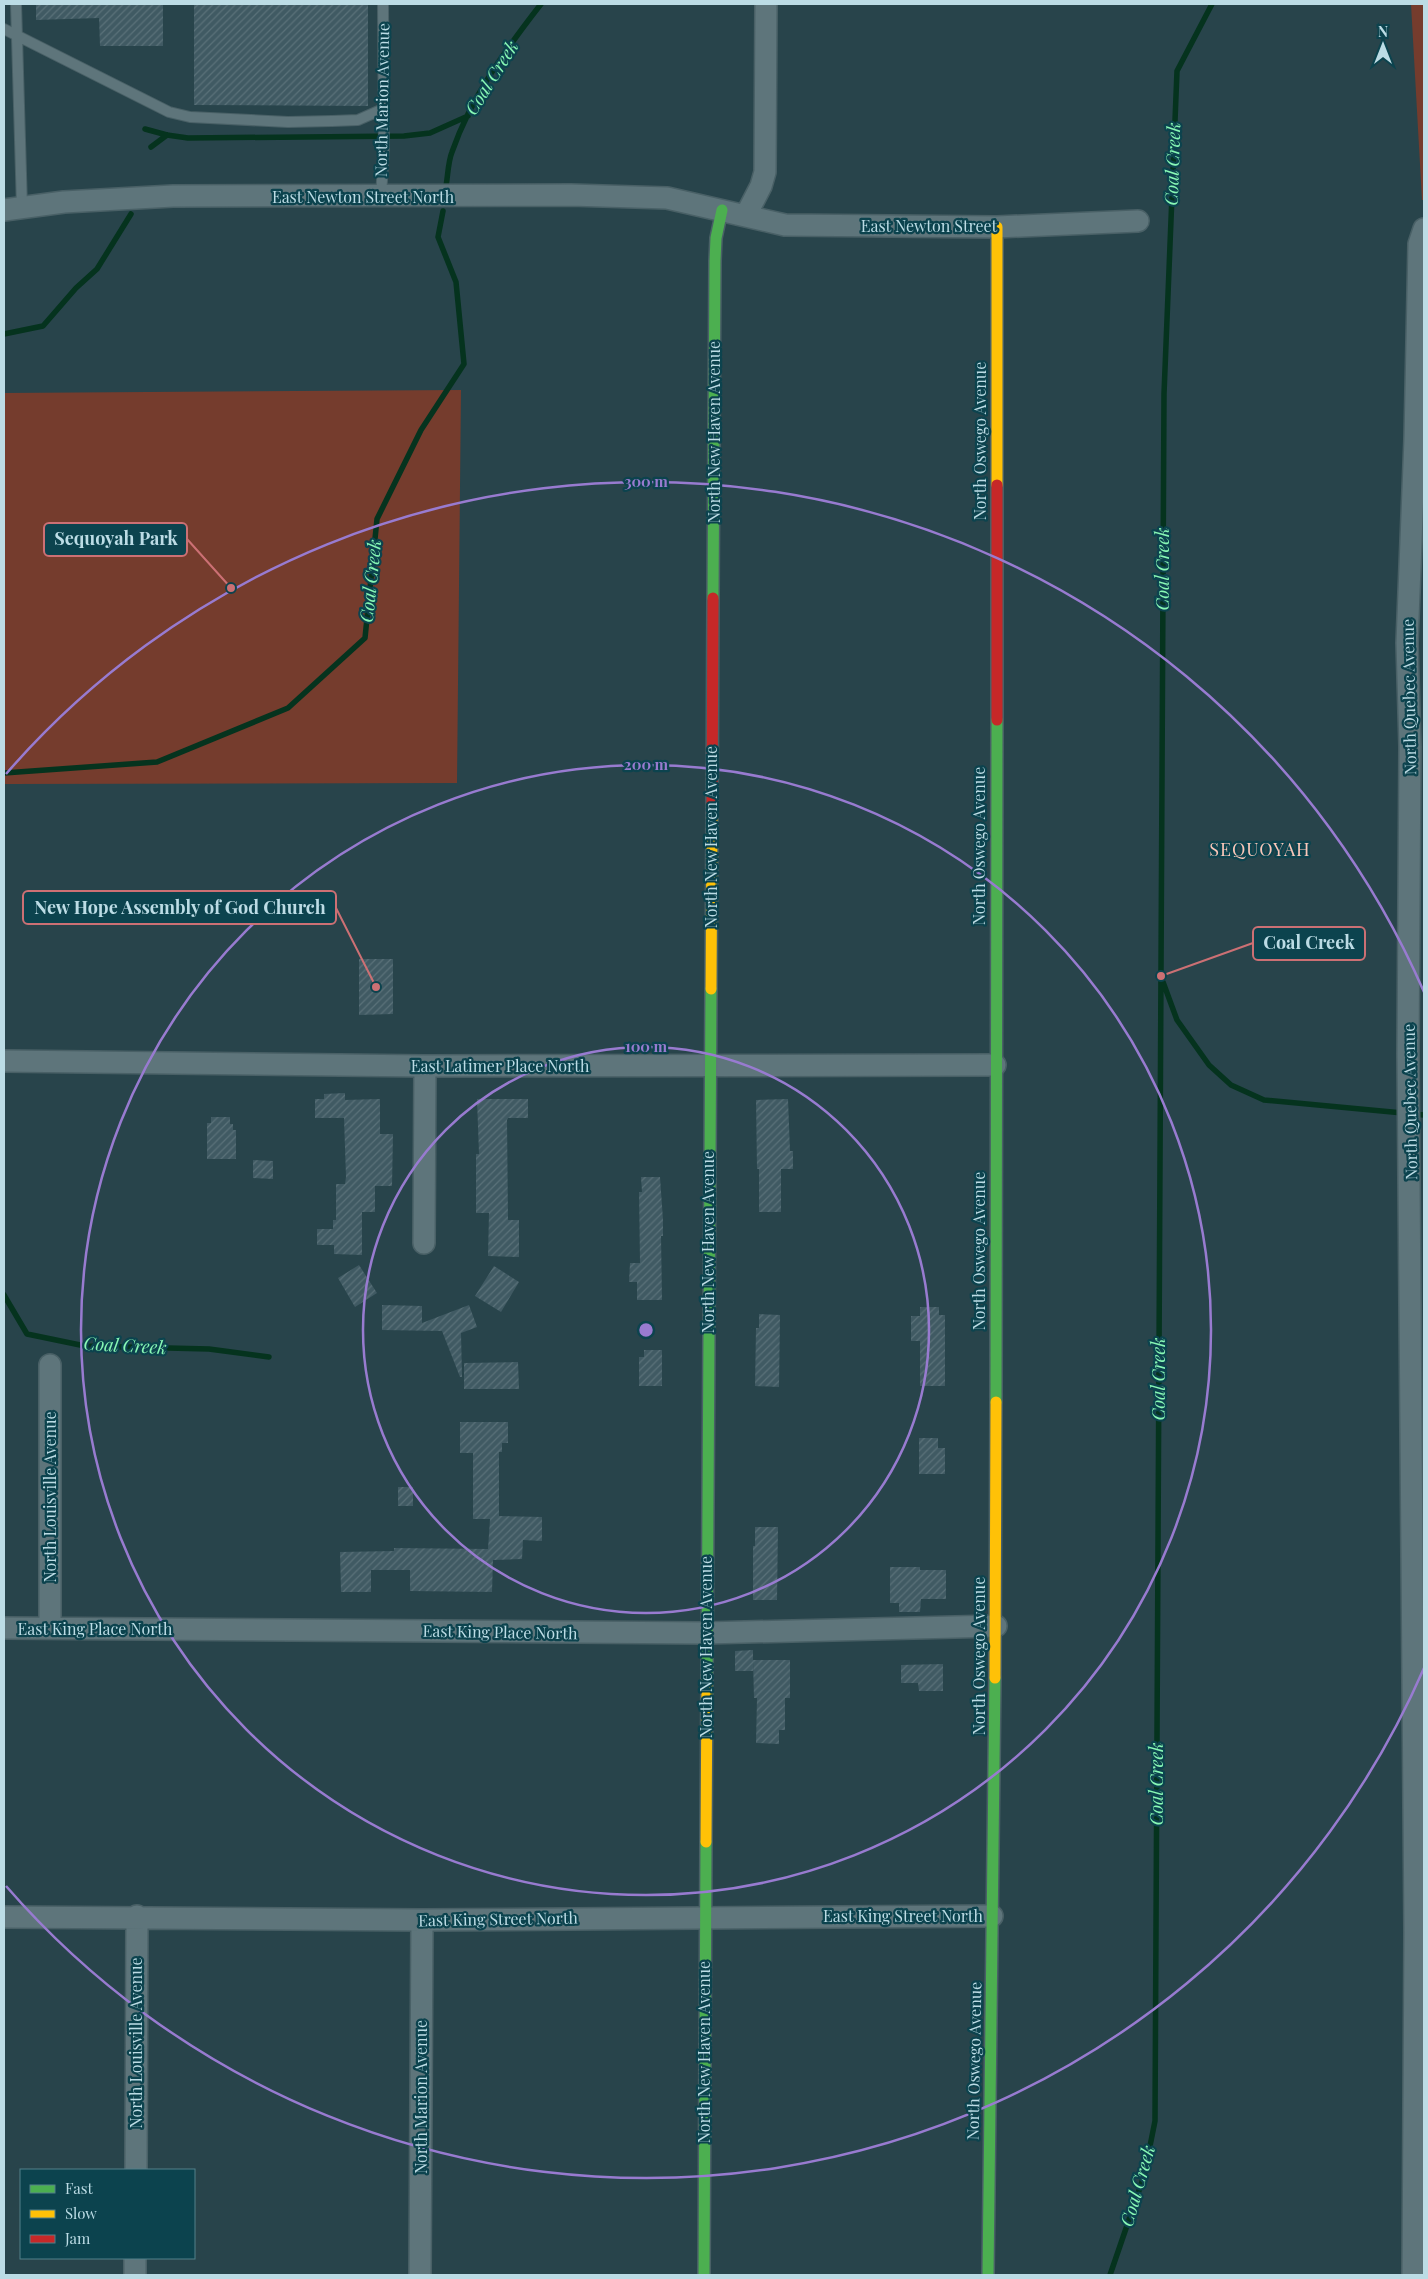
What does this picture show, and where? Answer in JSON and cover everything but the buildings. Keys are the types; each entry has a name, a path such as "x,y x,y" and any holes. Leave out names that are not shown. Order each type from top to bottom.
{"street":[{"path":"746,215 761,186 765,172 766,4"},
{"name":"East Newton Street North","path":"13,209 64,202 174,196 571,196 667,198 722,210"},
{"name":"East Newton Street","path":"722,210 784,225 996,226 1138,221"},
{"name":"North New Haven Avenue","path":"704,2275 709,1066 715,261 716,238 722,210"},
{"name":"North Oswego Avenue","path":"988,2275 996,1626 996,226"},
{"name":"North Quebec Avenue","path":"1413,2275 1420,1933 1408,1054 1417,745 1407,633 1415,439 1419,244 1424,229"},
{"name":"East Latimer Place North","path":"4,1061 425,1066 995,1065"},
{"path":"424,1243 425,1066"},
{"name":"North Louisville Avenue","path":"50,1365 50,1628"},
{"name":"East King Place North","path":"4,1628 706,1634 996,1626"},
{"name":"North Louisville Avenue","path":"136,2169 137,1916"},
{"name":"East King Street North","path":"4,1917 137,1916 422,1920 992,1916"},
{"name":"North Marion Avenue","path":"420,2275 422,1920"},
{"path":"135,2275 136,2259"}],"lane":[{"path":"13,209 16,4"},
{"name":"North Marion Avenue","path":"381,197 384,146 383,4"},
{"path":"4,30 169,112 190,117 288,122 332,122 358,120 384,109"}],"shaded area":[{"path":"1411,4 1424,4 1424,200 1422,200"},
{"path":"461,390 457,783 4,784 4,393"}],"waterway":[{"name":"Coal Creek","path":"446,186 451,156 469,112 502,56 541,4"},
{"name":"Coal Creek","path":"1110,2275 1144,2176 1155,2121 1164,394 1177,71 1212,4"},
{"path":"145,129 188,138 404,136 430,133 468,116"},
{"path":"151,147 167,135"},
{"name":"Coal Creek","path":"4,773 157,762 288,708 365,638 377,519 421,430 464,364 456,282 438,237 443,211"},
{"path":"4,334 43,326 76,288 97,269 131,214"},
{"path":"1163,982 1177,1020 1209,1065 1231,1085 1264,1100 1424,1115"},
{"name":"Coal Creek","path":"4,1295 27,1334 85,1346 209,1349 269,1357"}],"traffic: fast":[{"path":"713,598 715,261 716,238 722,210"},
{"path":"996,1402 997,720"},
{"path":"707,1677 711,989"},
{"path":"988,2275 995,1678"},
{"path":"704,2275 706,1842"}],"traffic: slow":[{"path":"997,227 997,485"},
{"path":"711,989 712,817"},
{"path":"995,1678 996,1402"},
{"path":"706,1842 707,1677"}],"traffic: jam":[{"path":"997,485 997,720"},
{"path":"712,817 713,598"}],"place":[{"name":"Sequoyah Park","path":"231,588"},
{"name":"Coal Creek","path":"1161,976"},
{"name":"New Hope Assembly of God Church","path":"376,987"}],"district":[{"name":"SEQUOYAH","path":"1260,850"}]}
